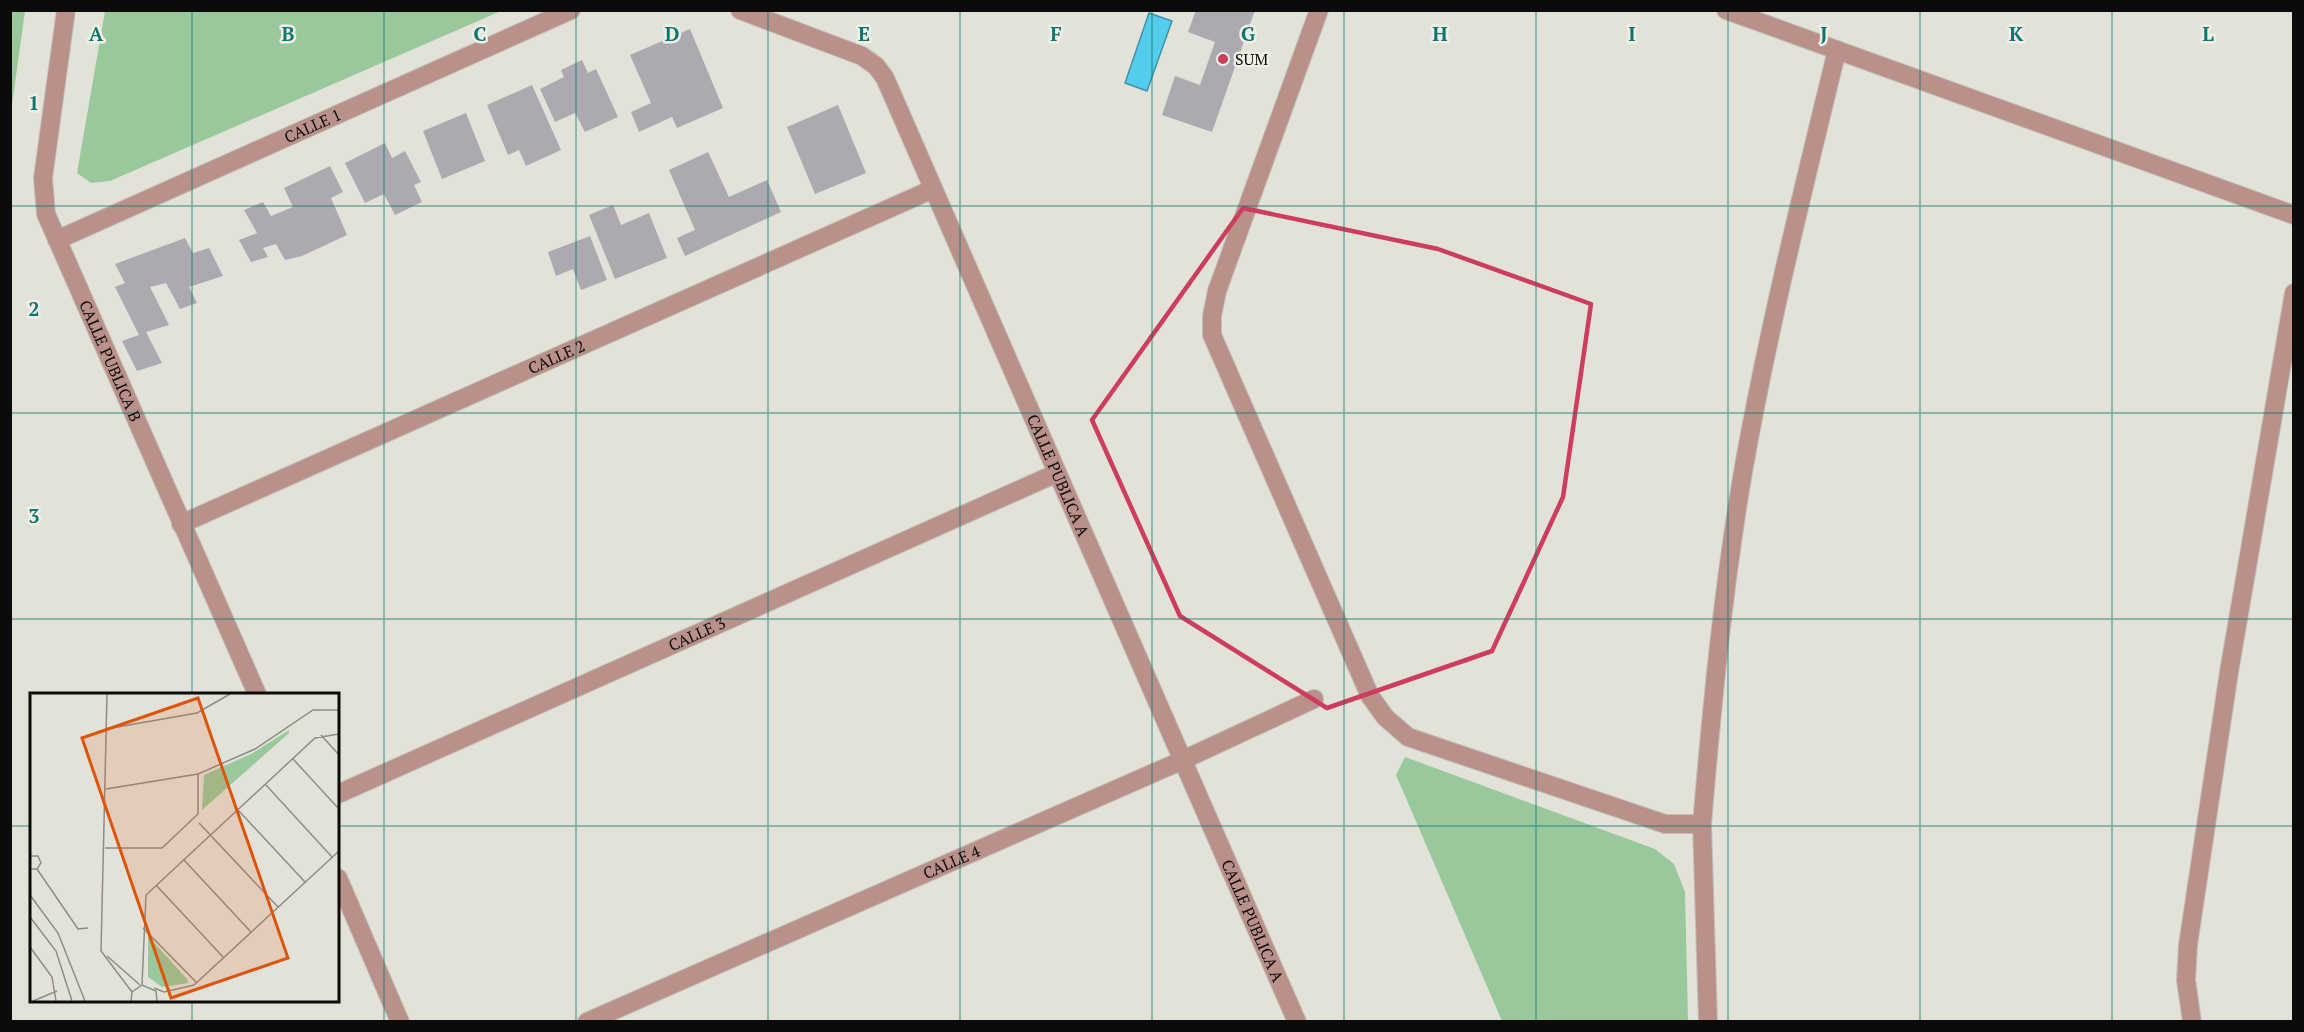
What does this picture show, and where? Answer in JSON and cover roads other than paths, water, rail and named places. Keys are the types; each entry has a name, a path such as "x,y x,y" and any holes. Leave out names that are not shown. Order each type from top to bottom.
{"street":[{"name":"CALLE PUBLICA B","path":"66,10 43,178 46,214 180,524 257,693"},
{"name":"CALLE 1","path":"57,240 571,10"},
{"name":"CALLE PUBLICA A","path":"740,10 862,56 876,66 885,78 1297,1022"},
{"path":"1319,10 1217,291 1212,316 1212,335 1370,696 1385,717 1408,737 1665,824 1702,824"},
{"path":"1726,10 2294,215"},
{"path":"1708,1022 1702,824 1718,645 1743,473 1775,314 1837,51"},
{"name":"CALLE 2","path":"180,524 933,189"},
{"path":"2192,1022 2186,980 2188,945 2229,672 2294,293"},
{"name":"CALLE 3","path":"339,794 1057,473"},
{"name":"CALLE 4","path":"586,1022 1183,760 1314,699"},
{"path":"339,880 400,1022"}],"water":[{"path":"1149,13 1172,21 1147,91 1125,83"}],"place":[{"name":"SUM","path":"1223,59"}]}
